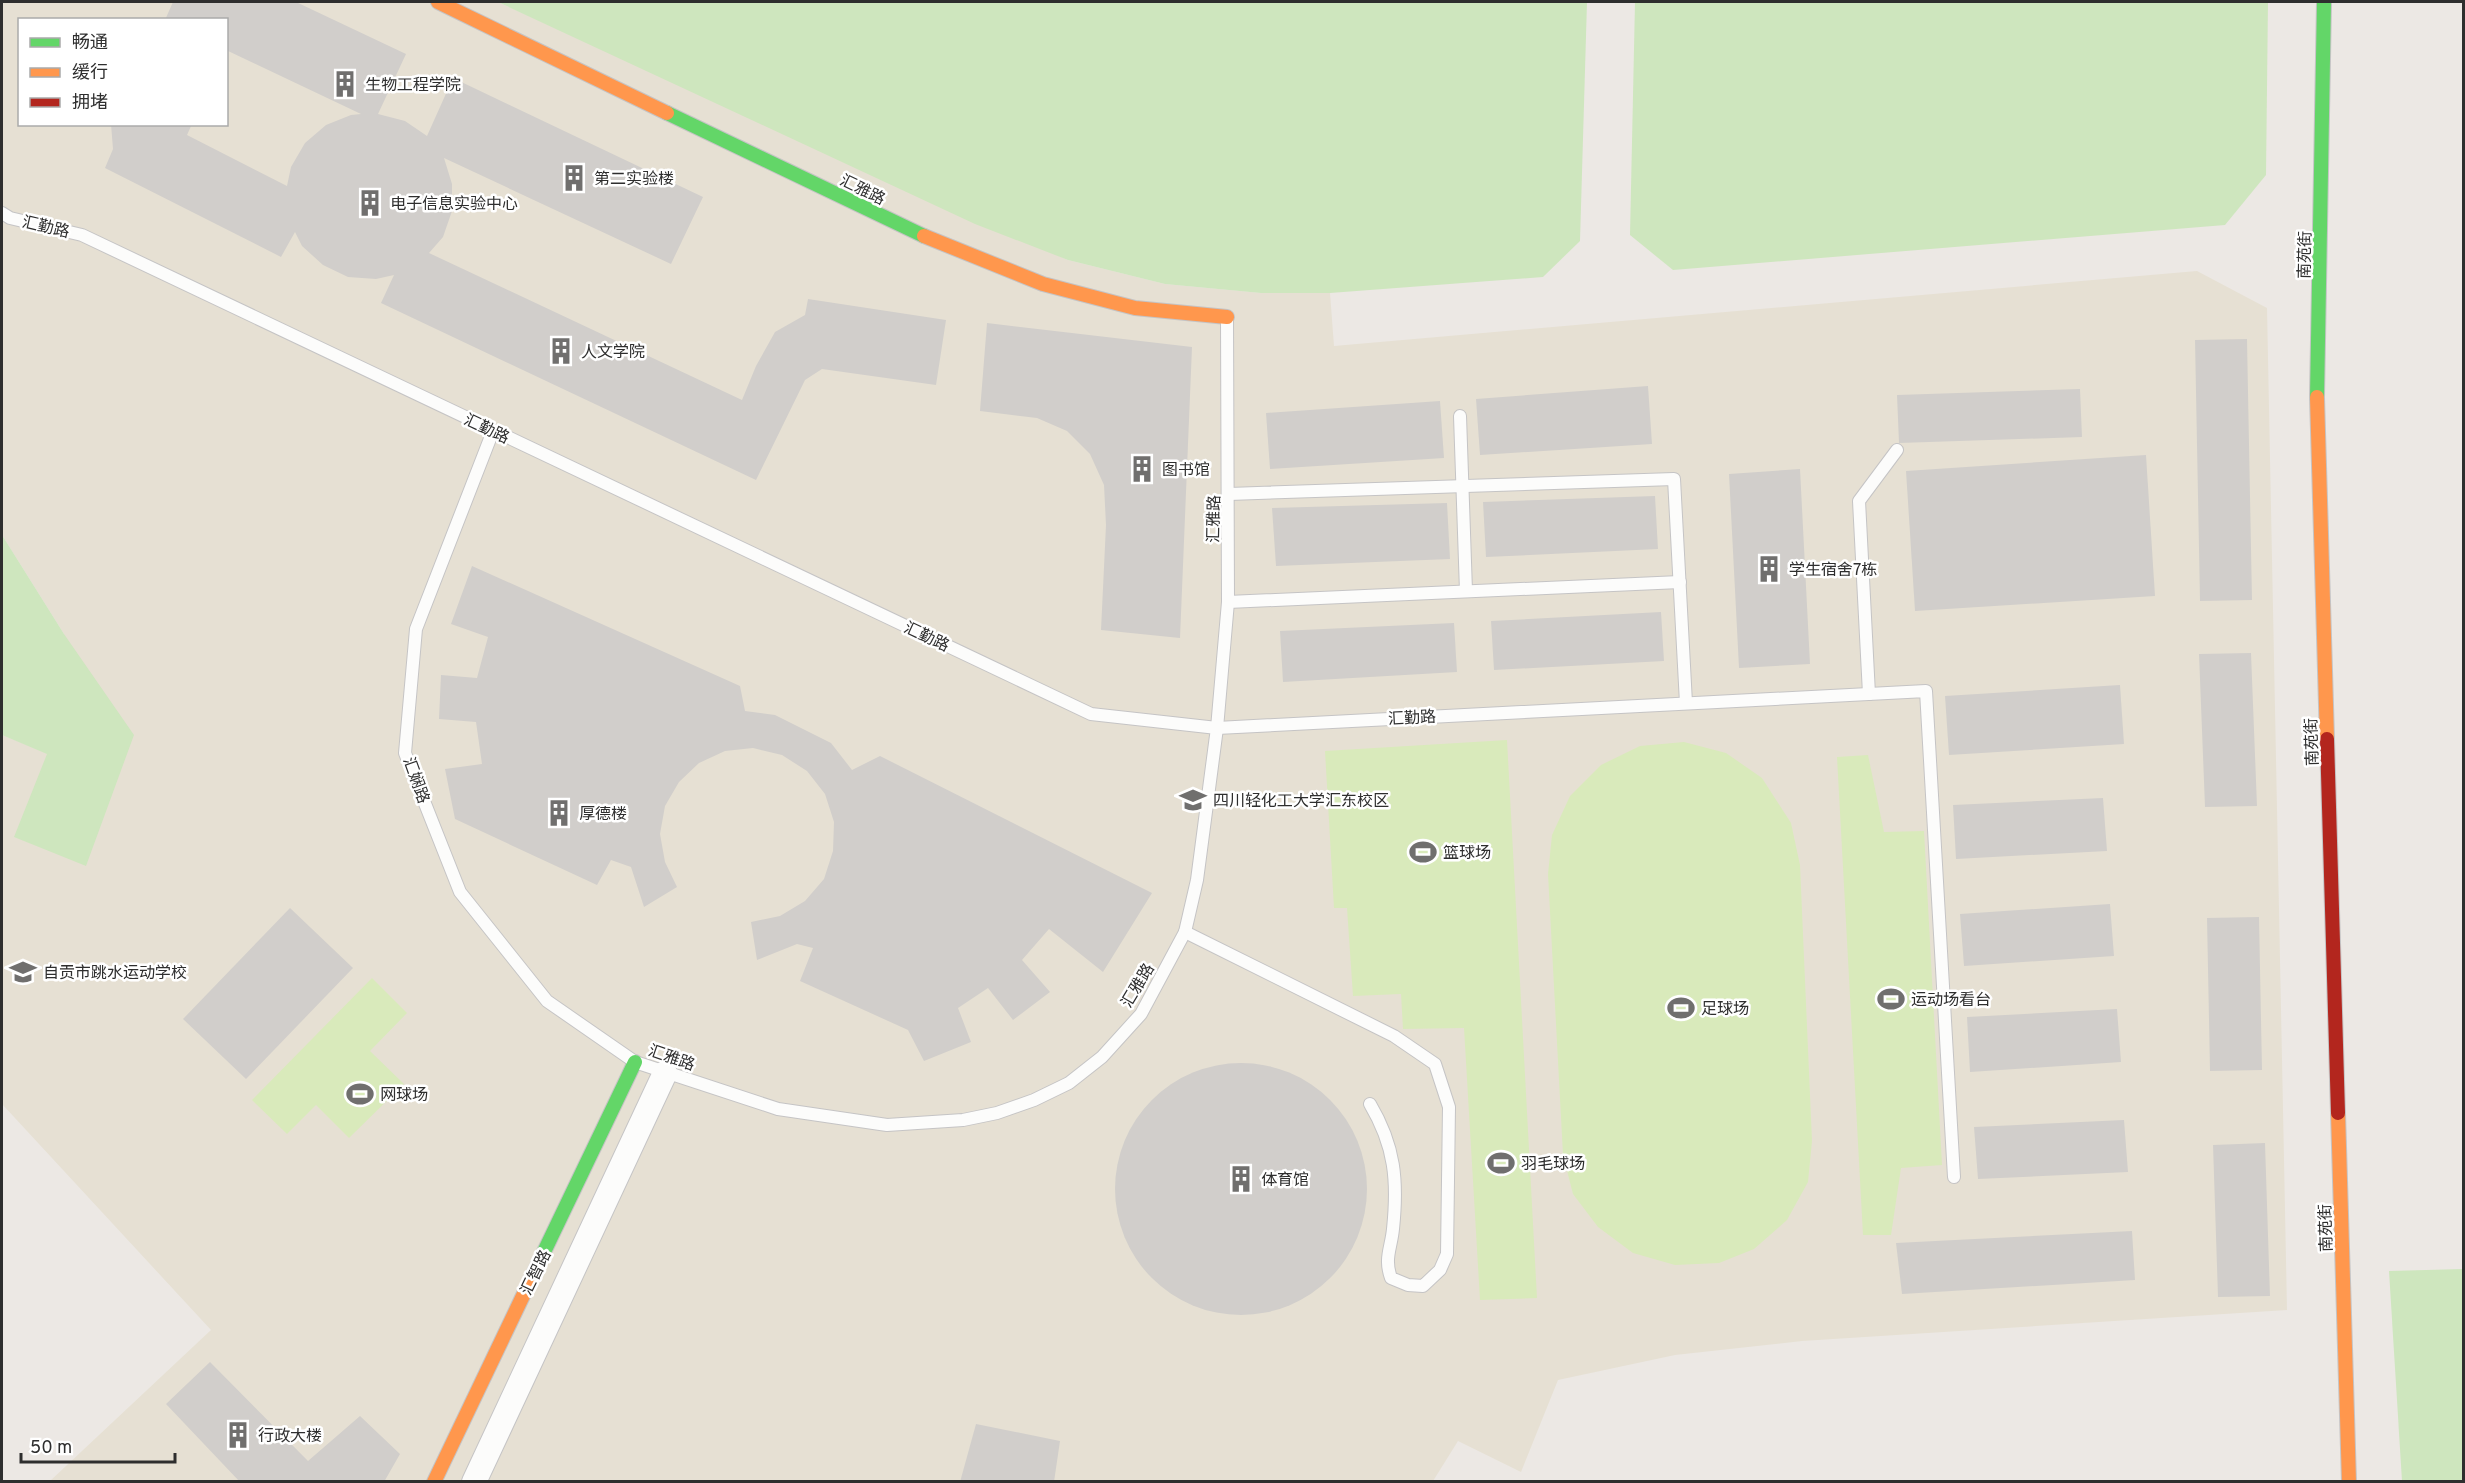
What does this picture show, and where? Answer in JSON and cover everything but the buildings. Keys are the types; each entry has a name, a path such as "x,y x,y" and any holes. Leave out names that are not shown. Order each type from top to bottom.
{"main road":[{"name":"汇雅路","path":"438,2 919,234 1033,280 1135,308 1227,317"},
{"name":"南苑街","path":"2324,2 2318,410 2349,1482"},
{"name":"汇智路","path":"434,1482 635,1062"}],"street":[{"name":"汇智路","path":"474,1482 664,1073"}],"lane":[{"name":"汇勤路","path":"2,213 10,218 82,235 1091,714 1217,728 1926,691 1954,1177"},
{"name":"汇雅路","path":"635,1062 778,1109 887,1125 963,1120 997,1113 1069,1083 1102,1057 1141,1014 1185,932 1197,880 1217,728 1228,602 1227,317"},
{"path":"1460,416 1466,591"},
{"name":"汇娴路","path":"494,431 416,629 405,753 460,892 547,1000 635,1062"},
{"path":"1869,694 1858,501 1897,450"},
{"path":"1229,494 1674,479 1686,703"},
{"path":"1228,602 1680,582"},
{"path":"1185,932 1394,1036 1435,1064 1449,1107 1447,1254 1440,1270 1423,1286 1407,1285 1391,1278 1386,1264 1393,1234 1396,1196 1384,1127 1370,1104"}],"shaded area":[{"name":"四川轻化工大学汇东校区","path":"2,2 498,2 1068,260 1165,284 1261,293 1330,293 1334,346 2197,271 2267,308 2287,1310 1802,1341 1675,1355 1558,1380 1521,1472 1458,1441 1433,1481 50,1481 211,1330 2,1104 2,735 47,753 85,866 64,634 2,535"}],"green space":[{"path":"498,2 1587,2 1580,241 1543,277 1330,293 1261,293 1165,284 1068,260 975,224"},
{"path":"1635,2 2268,2 2266,175 2225,225 1673,270 1630,235"},
{"path":"2,535 64,634 134,735 86,866 14,837 47,754 2,735"},
{"path":"1507,740 1537,1298 1480,1300 1464,1028 1403,1029 1401,994 1353,996 1347,908 1334,908 1325,751"},
{"name":"足球场","path":"1684,742 1726,753 1762,778 1791,823 1800,865 1812,1141 1808,1182 1787,1220 1754,1249 1719,1263 1675,1265 1633,1253 1598,1227 1573,1194 1563,1155 1548,874 1552,835 1570,796 1601,765 1640,746"},
{"name":"运动场看台","path":"1868,755 1884,832 1924,831 1942,1165 1901,1168 1891,1235 1863,1235 1837,757"},
{"path":"372,978 407,1013 370,1051 404,1084 349,1138 316,1105 287,1134 252,1100"},
{"path":"2463,1269 2463,1481 2402,1481 2389,1271"}],"traffic: fast":[{"path":"2317,397 2324,2"},
{"path":"667,113 924,236"},
{"path":"531,1279 635,1062"}],"traffic: slow":[{"path":"438,2 667,113"},
{"path":"924,236 1043,284 1135,308 1227,317"},
{"path":"2317,397 2327,739"},
{"path":"2338,1113 2349,1482"},
{"path":"434,1482 531,1279"}],"traffic: jam":[{"path":"2327,739 2338,1113"}],"place":[{"name":"生物工程学院","path":"345,84"},
{"name":"第二实验楼","path":"574,178"},
{"name":"电子信息实验中心","path":"370,203"},
{"name":"人文学院","path":"561,351"},
{"name":"图书馆","path":"1142,469"},
{"name":"学生宿舍7栋","path":"1769,569"},
{"name":"四川轻化工大学汇东校区","path":"1193,800"},
{"name":"厚德楼","path":"559,813"},
{"name":"篮球场","path":"1423,852"},
{"name":"自贡市跳水运动学校","path":"23,972"},
{"name":"运动场看台","path":"1891,999"},
{"name":"足球场","path":"1681,1008"},
{"name":"网球场","path":"360,1094"},
{"name":"羽毛球场","path":"1501,1163"},
{"name":"体育馆","path":"1241,1179"},
{"name":"行政大楼","path":"238,1435"}]}
